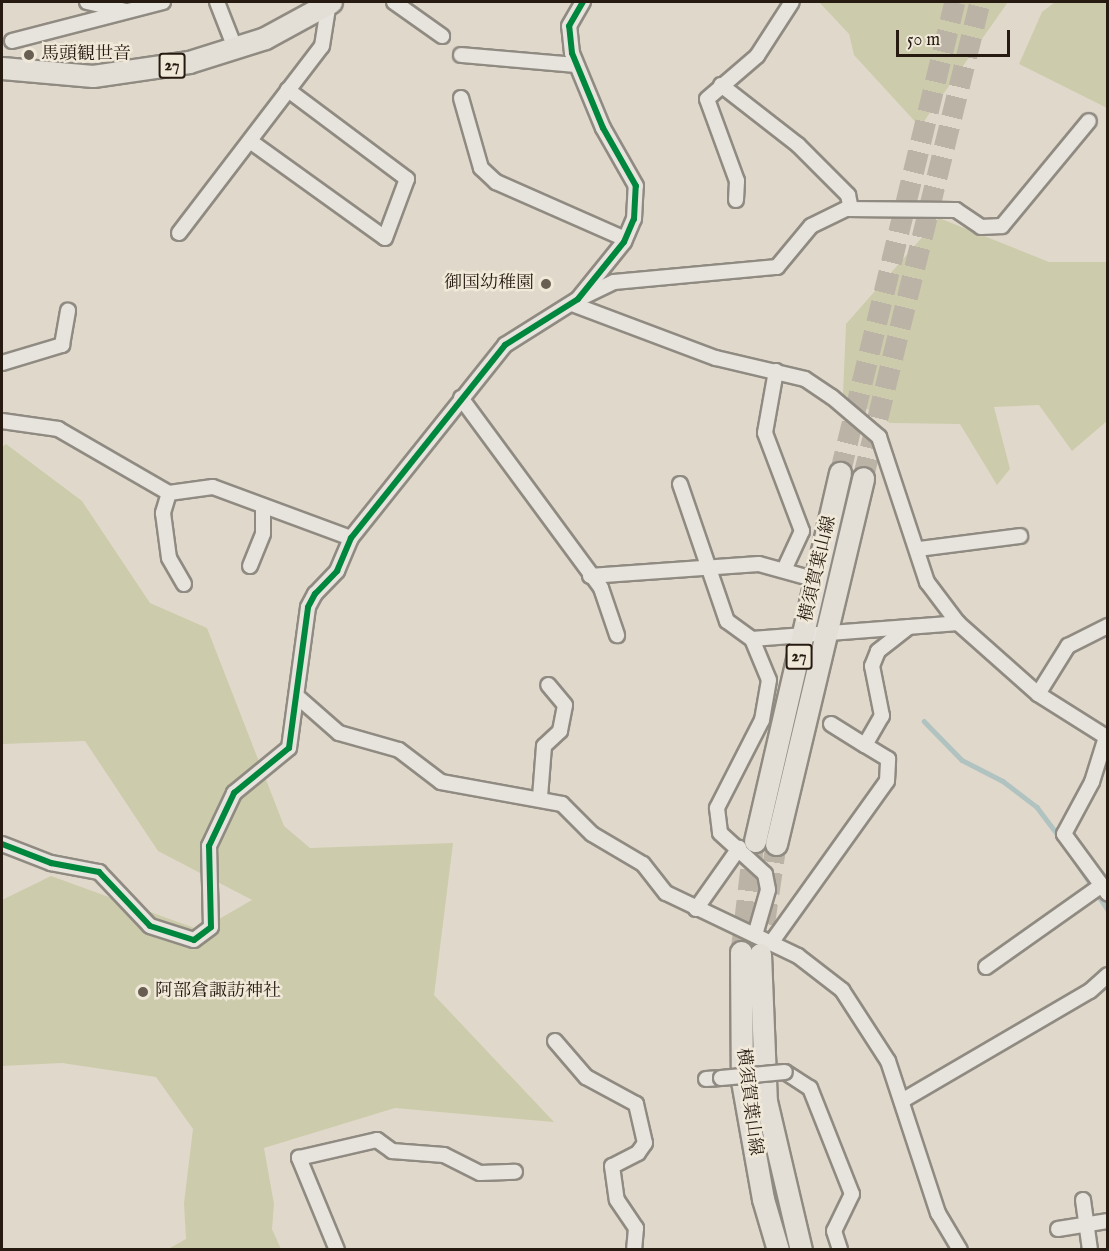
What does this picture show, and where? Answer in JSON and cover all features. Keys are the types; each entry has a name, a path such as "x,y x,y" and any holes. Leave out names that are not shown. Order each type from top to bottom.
{"main road":[{"name":"27","path":"2,68 61,76 121,75 235,48 330,2"},
{"name":"横須賀葉山線","path":"747,844 804,634 840,473"},
{"name":"横須賀葉山線","path":"776,844 863,478"},
{"name":"横須賀葉山線","path":"757,946 742,1081 763,1199 777,1249"},
{"name":"横須賀葉山線","path":"757,946 766,1101 801,1250"}],"street":[{"path":"87,2 126,11"},
{"path":"12,41 163,2"},
{"path":"217,2 235,48"},
{"path":"178,233 322,46 330,2"},
{"path":"394,2 442,36"},
{"path":"575,301 625,239 638,206 636,186 575,65 569,26 583,2"},
{"path":"736,200 737,181 707,109 706,99 757,56 792,2"},
{"path":"460,55 575,65"},
{"path":"721,85 798,145 848,195 851,209"},
{"path":"250,141 385,238 407,179 288,90"},
{"path":"461,98 480,168 496,182 625,239"},
{"path":"2,844 51,863 99,872 150,926 194,940 212,927 209,846 234,793 290,748 299,698 308,607 337,572 351,538 504,345 575,301 614,282 777,267 825,215 851,209 956,210 981,227 1002,226 1089,122"},
{"path":"575,301 716,358 805,379 879,437 919,549 927,582 958,623 1038,694 1107,737 1092,782 1064,834 1104,890 986,967"},
{"path":"2,363 62,345 69,311"},
{"path":"776,371 765,433 802,531 802,540 784,570"},
{"path":"461,398 601,588 617,635"},
{"path":"2,421 58,429 169,493 213,487 351,538"},
{"path":"680,484 713,569 727,621 752,639 769,680 767,699 717,808 720,833 747,844 765,874 768,890 757,946"},
{"path":"169,493 163,513 169,558 184,584"},
{"path":"250,566 263,533 263,506"},
{"path":"919,549 1020,536"},
{"path":"590,576 759,564 817,580"},
{"path":"752,639 958,623"},
{"path":"1038,694 1068,646 1107,626"},
{"path":"865,746 882,716 872,666 878,651 909,627"},
{"path":"540,797 544,746 560,731 565,705 548,685"},
{"path":"299,698 339,733 399,750 441,783 465,791 540,797 562,804 592,834 643,864 666,893 757,946 798,956 848,996 905,1099 939,1213 960,1250"},
{"path":"757,946 887,782 888,759 831,724"},
{"path":"696,909 747,844"},
{"path":"905,1099 1090,991 1107,975"},
{"path":"555,1041 585,1077 636,1104 645,1143 638,1153 612,1166 617,1200 636,1228 634,1250"},
{"path":"706,1079 785,1072 810,1088 852,1194 834,1231 840,1250"},
{"path":"337,1250 299,1158 377,1140 392,1151 444,1155 480,1173 515,1172"},
{"path":"1083,1200 1090,1250"},
{"path":"1058,1229 1107,1221"}],"green space":[{"path":"819,2 1008,2 920,127 854,55 849,34"},
{"path":"1055,2 1107,2 1107,108 1019,64 1042,12"},
{"path":"939,218 1049,262 1107,262 1107,421 1072,451 1039,405 994,407 1010,469 997,485 960,424 890,423 843,394 846,324"},
{"path":"6,444 82,501 150,603 207,628 284,826 310,848 453,843 434,995 554,1122 395,1108 264,1148 274,1204 272,1229 281,1249 168,1249 186,1239 184,1203 193,1129 156,1077 62,1063 2,1066 2,900 51,876 200,930 252,900 158,851 85,741 2,744 2,447"}],"waterway":[{"path":"924,721 962,760 1003,781 1037,807 1061,839"},
{"path":"1072,856 1108,910"}],"tunnel":[{"path":"840,473 955,2"},
{"path":"863,478 980,2"},
{"path":"741,952 754,842"},
{"path":"760,954 776,844"}],"cycle path":[{"path":"2,844 51,863 99,872 150,926 194,940 211,927 209,846 234,793 289,748 308,607 315,594 337,571 351,538 505,345 578,299 624,242 634,219 636,186 603,128 572,53 569,26 583,2"}],"place":[{"name":"馬頭観世音","path":"29,55"},
{"name":"御国幼稚園","path":"546,284"},
{"name":"阿部倉諏訪神社","path":"143,992"}]}
